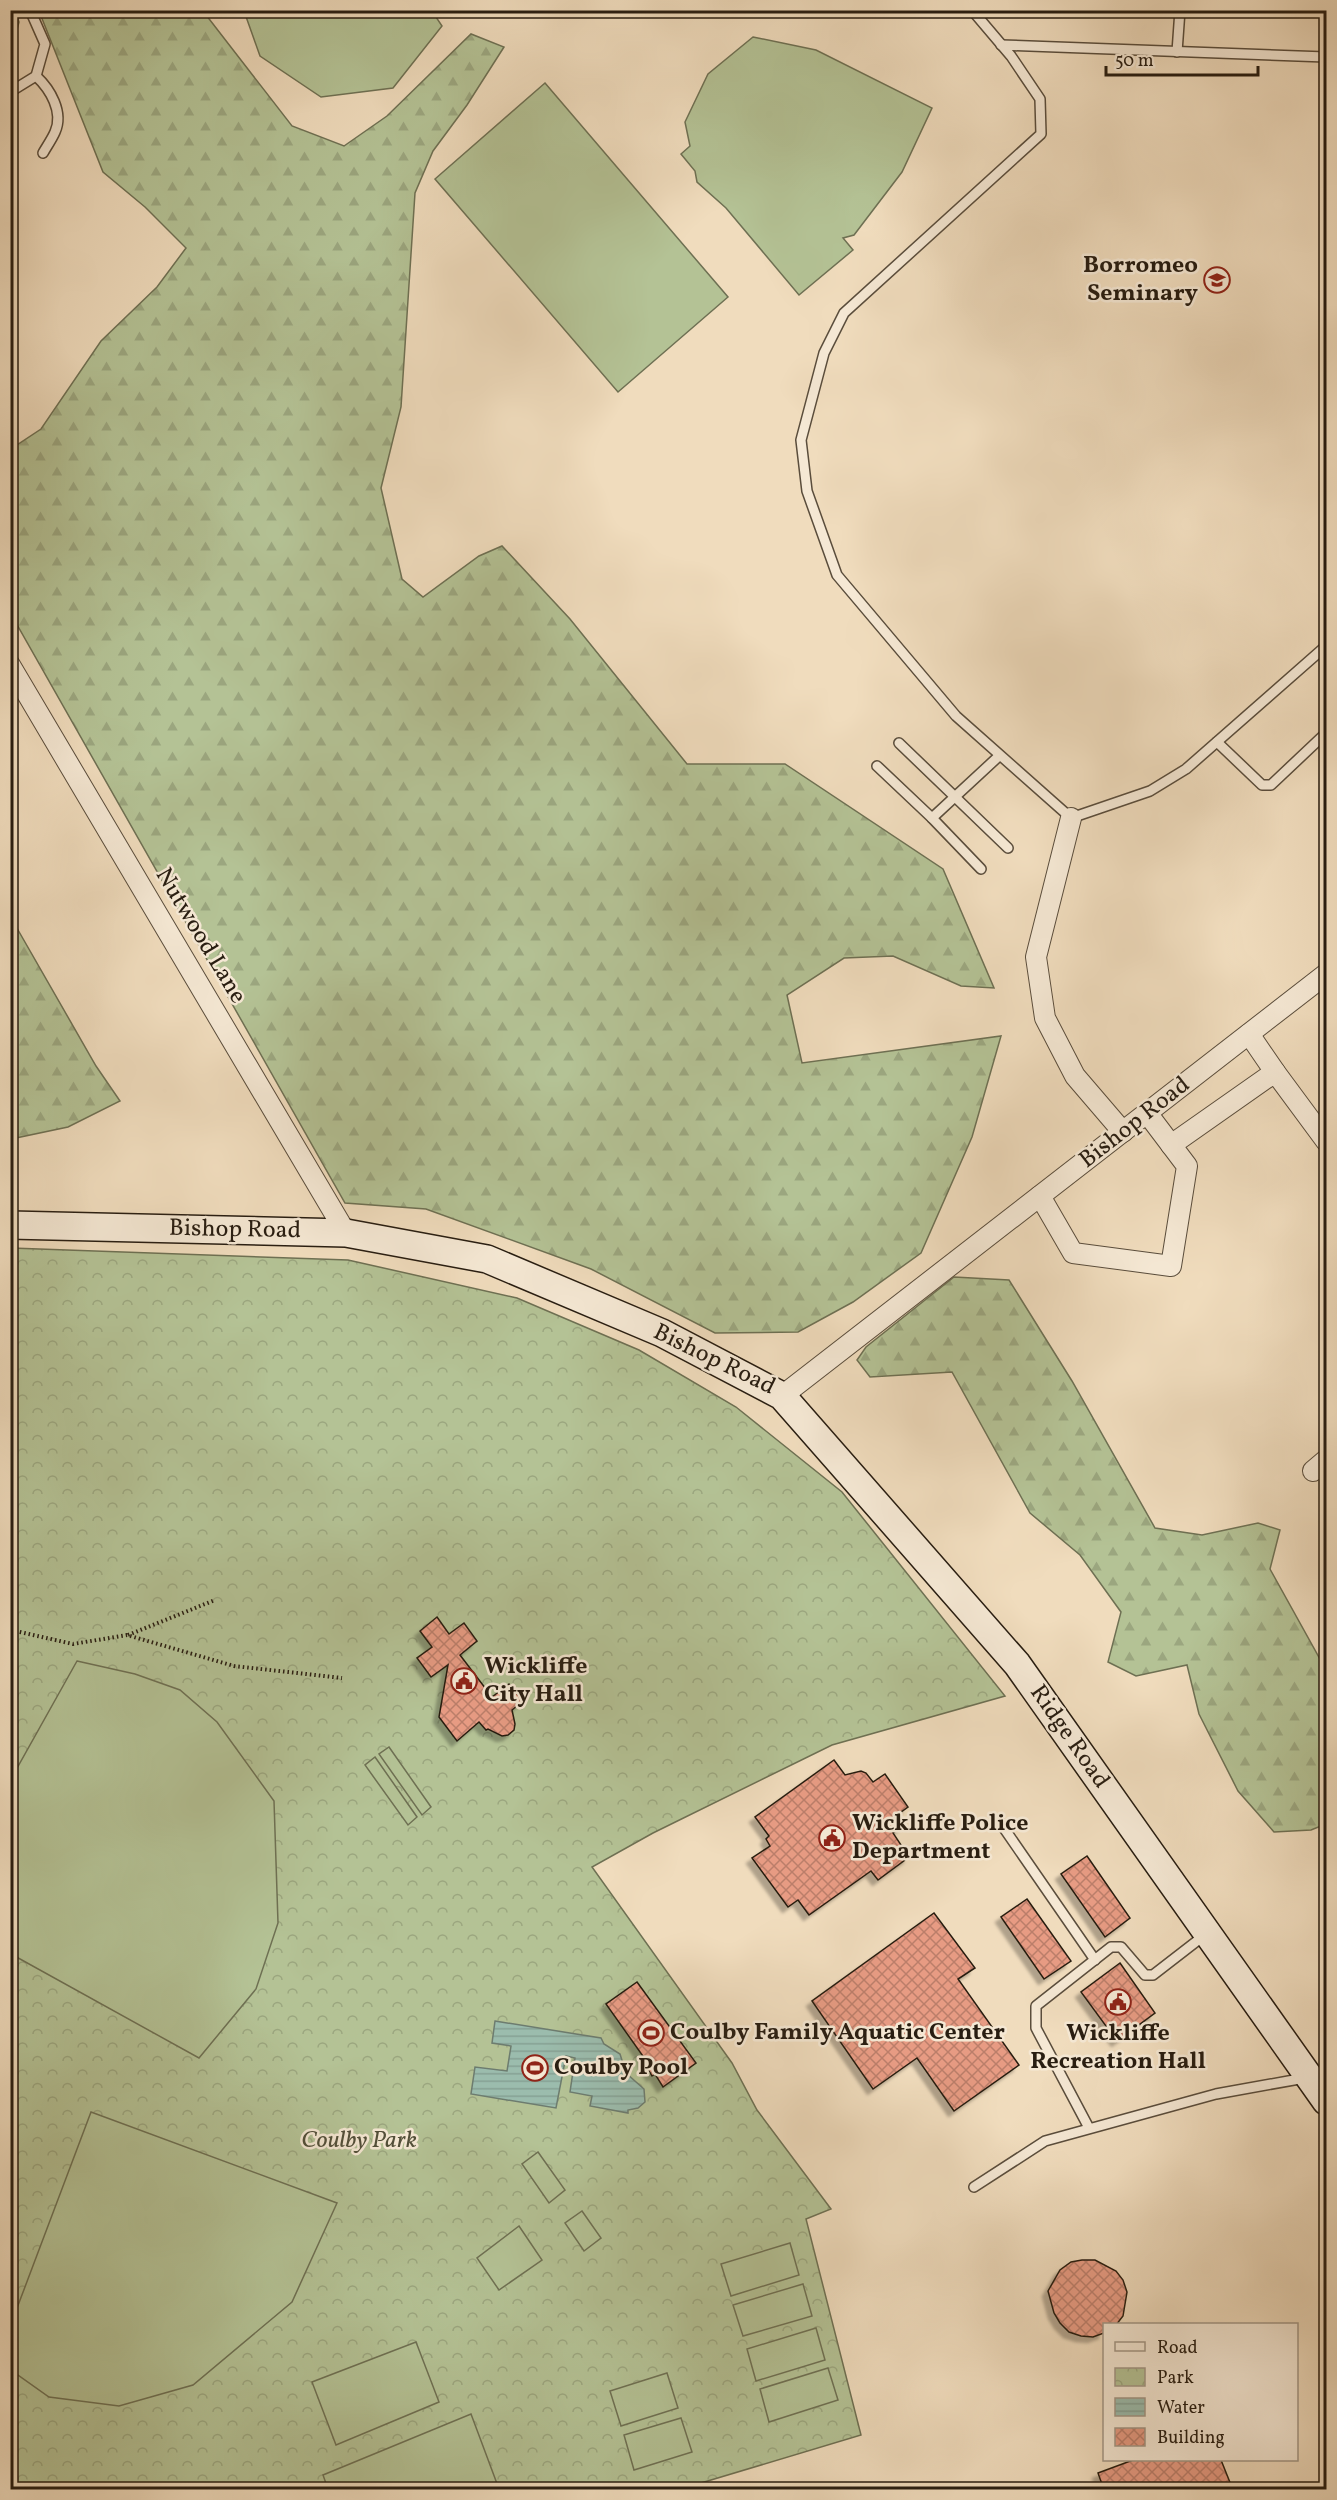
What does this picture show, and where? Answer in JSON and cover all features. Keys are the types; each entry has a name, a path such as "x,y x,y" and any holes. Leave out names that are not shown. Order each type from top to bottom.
{"main road":[{"name":"Bishop Road","path":"10,1225 346,1233 487,1258 662,1333 782,1396"},
{"name":"Ridge Road","path":"782,1396 1017,1664 1326,2100"}],"street":[{"name":"Nutwood Lane","path":"10,665 346,1233"},
{"path":"1071,818 1036,957 1045,1018 1075,1076 1123,1132"},
{"name":"Bishop Road","path":"782,1396 1326,974"},
{"path":"1249,1034 1326,1141"},
{"path":"1171,1145 1275,1072"},
{"path":"1040,1196 1073,1253 1171,1266 1187,1166 1146,1113"}],"lane":[{"path":"10,92 36,76 45,44 30,10"},
{"path":"972,10 1040,99 1041,134 844,313 824,352 801,440 807,491 837,575 956,716 1071,818 1150,791 1186,769 1326,646"},
{"path":"1178,52 1180,10"},
{"path":"1001,45 1326,57"},
{"path":"36,76 49,88 56,108 56,130 43,153"},
{"path":"1217,742 1262,785 1271,785 1326,733"},
{"path":"899,743 1008,848"},
{"path":"932,818 999,756"},
{"path":"877,766 981,869"},
{"path":"999,1821 1095,1960"},
{"path":"1089,2128 1036,2028 1036,2006 1112,1947 1121,1947 1145,1975 1153,1975 1208,1933"},
{"path":"975,2187 1045,2141 1216,2094 1310,2077"}],"path":[{"path":"11,1631 73,1644 127,1635 215,1600"},
{"path":"127,1635 234,1666 342,1678"}],"green space":[{"path":"11,10 15,11 19,22 11,52"},
{"path":"39,11 203,11 292,126 344,146 387,116 471,34 504,47 467,105 433,151 415,193 401,407 381,488 402,579 423,597 479,556 502,546 570,619 687,764 785,764 943,869 994,988 961,986 893,956 844,958 787,995 802,1063 1001,1036 972,1137 921,1253 853,1302 798,1332 715,1333 591,1269 426,1209 345,1203 11,614 11,449 41,429 101,341 157,287 186,248 145,207 103,172"},
{"path":"244,11 432,11 442,26 393,88 321,97 260,56"},
{"path":"753,37 816,50 932,108 902,172 854,235 843,238 853,250 799,295 726,208 697,182 695,171 681,154 690,146 685,122 708,74"},
{"path":"545,83 728,297 618,392 435,179"},
{"path":"10,916 96,1066 120,1101 68,1127 11,1139"},
{"name":"Coulby Park","path":"11,1248 348,1260 517,1298 639,1350 736,1407 842,1492 1005,1696 832,1745 653,1833 592,1867 732,2063 757,2110 831,2209 806,2219 861,2435 681,2489 11,2490"},
{"path":"954,1277 1009,1280 1072,1381 1155,1528 1202,1535 1258,1523 1280,1530 1270,1569 1326,1670 1326,1824 1311,1830 1274,1832 1238,1791 1199,1714 1187,1665 1136,1676 1108,1662 1121,1612 1080,1555 1030,1513 952,1372 870,1377 857,1360 866,1347"},
{"path":"77,1661 135,1674 180,1690 217,1722 274,1801 278,1923 256,1989 199,2058 11,1954 11,1779"},
{"path":"389,1747 431,1807 422,1815 379,1754"},
{"path":"375,1757 417,1817 408,1825 365,1765"},
{"path":"91,2112 337,2203 292,2302 193,2385 119,2406 49,2397 11,2370 11,2324"},
{"path":"538,2152 565,2190 549,2203 522,2164"},
{"path":"582,2211 601,2238 584,2251 565,2223"},
{"path":"519,2226 542,2260 499,2290 477,2258"},
{"path":"790,2243 799,2275 731,2296 721,2264"},
{"path":"803,2284 812,2316 743,2336 733,2305"},
{"path":"816,2328 825,2360 756,2381 747,2349"},
{"path":"416,2342 439,2402 336,2445 312,2382"},
{"path":"828,2368 838,2400 769,2422 760,2389"},
{"path":"667,2373 678,2408 621,2426 610,2391"},
{"path":"471,2414 499,2489 328,2489 323,2475"},
{"path":"681,2418 692,2452 634,2470 624,2435"}],"water":[{"name":"Coulby Pool","path":"495,2021 601,2038 604,2044 620,2054 626,2073 644,2089 645,2102 638,2108 628,2110 628,2113 590,2106 592,2096 570,2092 575,2058 566,2056 556,2108 471,2094 475,2067 507,2071 511,2046 492,2043"}],"building":[{"name":"Wickliffe City Hall","path":"437,1617 449,1634 464,1623 477,1641 460,1655 492,1697 509,1684 523,1701 512,1710 515,1724 514,1730 508,1735 502,1736 486,1730 479,1722 457,1741 439,1717 448,1665 431,1677 417,1658 432,1647 420,1631"},
{"name":"Wickliffe Police Department","path":"834,1760 845,1775 861,1771 866,1773 873,1782 885,1774 908,1807 897,1815 904,1825 893,1833 909,1857 878,1880 871,1871 809,1915 798,1900 788,1907 752,1858 770,1846 766,1839 769,1836 755,1817"},
{"path":"1087,1856 1130,1918 1105,1937 1061,1874"},
{"path":"1027,1899 1071,1961 1044,1979 1001,1917"},
{"path":"934,1913 975,1968 958,1979 1019,2065 954,2111 917,2058 873,2089 812,2001"},
{"name":"Wickliffe Recreation Hall","path":"1120,1963 1155,2013 1117,2041 1081,1992"},
{"name":"Coulby Family Aquatic Center","path":"637,1982 696,2063 663,2087 655,2074 652,2076 643,2060 645,2059 606,2004"},
{"path":"1095,2260 1116,2271 1123,2280 1127,2292 1123,2316 1118,2323 1103,2323 1103,2333 1093,2337 1069,2332 1054,2313 1048,2291 1060,2270 1071,2262"},
{"path":"1130,2461 1221,2461 1233,2490 1104,2490 1098,2473"}],"place":[{"name":"Borromeo Seminary","path":"1217,280"},
{"name":"Wickliffe City Hall","path":"464,1681"},
{"name":"Wickliffe Police Department","path":"832,1838"},
{"name":"Wickliffe Recreation Hall","path":"1118,2002"},
{"name":"Coulby Family Aquatic Center","path":"651,2033"},
{"name":"Coulby Pool","path":"535,2068"}]}
